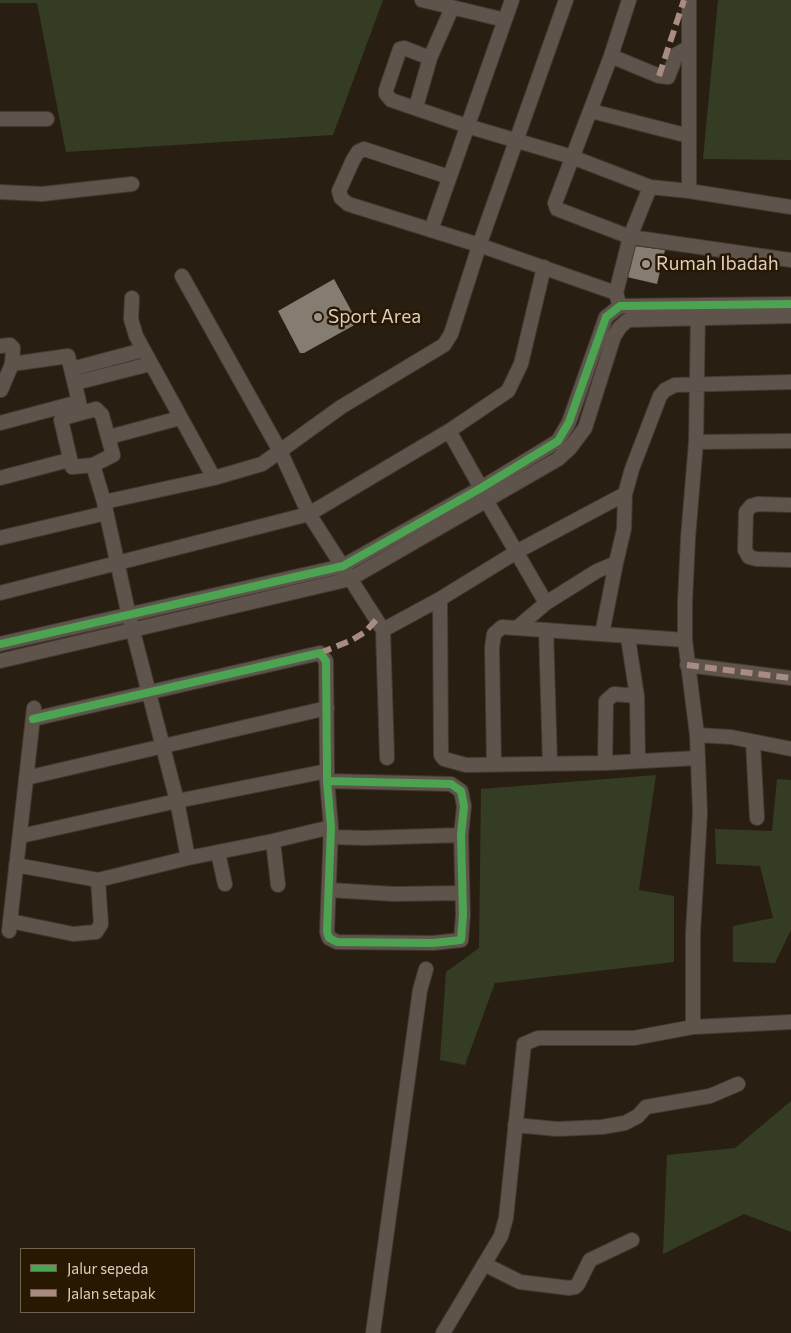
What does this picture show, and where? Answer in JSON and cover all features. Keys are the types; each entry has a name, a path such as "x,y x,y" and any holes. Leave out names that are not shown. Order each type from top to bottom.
{"street":[{"path":"422,0 506,20"},
{"path":"431,230 512,0"},
{"path":"0,538 262,464 281,453 341,407 444,345 451,334 479,245 566,0"},
{"path":"629,0 591,111 555,203 556,209 630,237 791,260"},
{"path":"689,0 689,191"},
{"path":"416,107 430,58 452,8"},
{"path":"430,58 404,48 400,49 386,90 386,94 391,100 467,126 572,157 650,187 689,191 791,207"},
{"path":"611,56 659,76 668,77 677,54 688,48"},
{"path":"591,111 689,136"},
{"path":"0,119 47,119"},
{"path":"449,177 364,149 358,152 353,160 339,191 342,198 348,204 544,267 618,299 698,304 791,304"},
{"path":"0,192 42,194 132,184"},
{"path":"0,661 350,580 484,494 503,474 558,441 565,431 606,317 618,299 630,237 650,187"},
{"path":"0,593 309,514 449,431 508,391 521,364 544,267"},
{"path":"182,276 281,453 309,514 383,630 388,758"},
{"path":"132,298 131,319 142,350 214,478"},
{"path":"694,1027 693,933 700,813 697,735 685,640 688,538 696,442 698,304"},
{"path":"0,644 343,566 484,494 512,485 558,459 585,428 614,336 628,320 639,318 697,319 791,316"},
{"path":"0,346 12,346 12,364 0,390"},
{"path":"72,369 142,350"},
{"path":"12,364 64,355 68,356 80,407"},
{"path":"75,383 150,364"},
{"path":"602,634 624,529 625,494 632,469 660,396 665,390 675,386 791,382"},
{"path":"0,423 80,407 96,409 100,411 113,455 93,465 75,468 72,467 69,460 61,420 80,407"},
{"path":"108,437 180,418"},
{"path":"449,431 546,603"},
{"path":"696,442 791,441"},
{"path":"0,478 69,460"},
{"path":"93,465 105,508 129,616 177,801 188,858"},
{"path":"503,474 512,485"},
{"path":"383,630 440,599 518,551 625,494"},
{"path":"791,504 758,504 751,506 746,512 745,550 748,557 791,560"},
{"path":"518,627 546,603 597,571 616,563"},
{"path":"440,599 441,755 444,759 455,764 494,764 605,763 698,758"},
{"path":"494,764 494,634 502,627 602,634 628,638 685,640"},
{"path":"546,630 550,763"},
{"path":"628,638 638,696 638,760"},
{"path":"21,836 177,801 327,776 451,784 461,790 463,797 461,835 462,935 458,941 433,943 337,942 330,938 327,932 330,832 327,776 326,661 320,653 150,692 33,714 21,836 9,926 72,934 96,932 101,924 98,880"},
{"path":"687,666 791,678"},
{"path":"605,763 606,701 614,694 638,696"},
{"path":"26,778 163,748 327,708"},
{"path":"697,735 731,737 791,749"},
{"path":"753,742 754,790 757,818"},
{"path":"16,864 98,880 188,858 330,832 366,838 461,835"},
{"path":"273,841 278,885"},
{"path":"218,853 225,884"},
{"path":"329,890 394,894 462,892"},
{"path":"373,1333 418,1006 426,969"},
{"path":"443,1333 501,1236 506,1218 524,1044 538,1038 634,1038 694,1027 791,1022"},
{"path":"515,1125 557,1129 602,1128 625,1123 638,1116 646,1107 710,1096 738,1084"},
{"path":"484,1264 520,1282 575,1287 590,1260 632,1240"}],"green space":[{"path":"0,0 383,0 333,135 66,152 37,3 0,3"},
{"path":"718,0 791,0 791,160 703,159"},
{"path":"656,775 639,890 674,896 674,962 495,983 465,1065 440,1060 446,972 479,948 481,789"},
{"path":"777,779 791,780 791,930 775,963 733,962 733,926 773,918 760,866 716,864 715,829 772,831"},
{"path":"791,1101 791,1232 744,1214 663,1254 667,1155 735,1148"}],"building":[{"name":"Rumah Ibadah","path":"635,246 665,250 657,284 627,277"},
{"name":"Sport Area","path":"334,279 358,323 304,353 300,353 278,311"}],"marked path":[{"path":"659,76 684,0"},
{"path":"320,653 352,640 365,632 377,619"},
{"path":"687,665 791,678"}],"cycle path":[{"path":"0,644 343,566 481,488 558,441 569,422 606,317 620,306 791,304"},
{"path":"33,719 320,653 326,661 327,781 331,827 327,932 329,938 337,942 433,943 461,940 463,915 461,835 464,806 461,791 451,784 327,781"}],"place":[{"name":"Rumah Ibadah","path":"646,264"},
{"name":"Sport Area","path":"318,317"}]}
